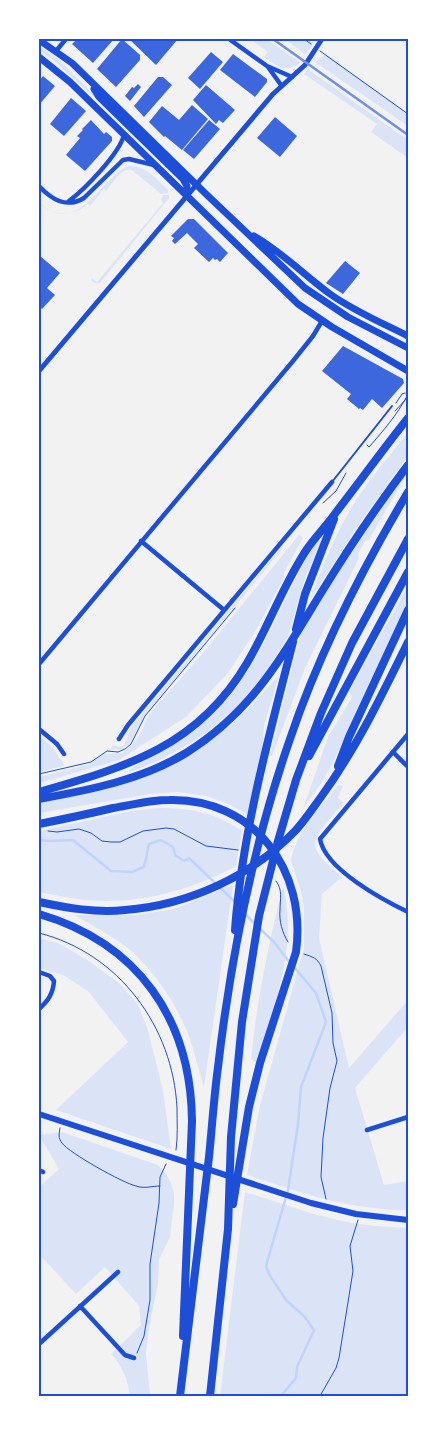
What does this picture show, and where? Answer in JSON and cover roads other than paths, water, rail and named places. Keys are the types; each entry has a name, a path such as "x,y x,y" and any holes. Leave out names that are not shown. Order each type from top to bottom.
{"highway":[{"path":"39,40 84,74 305,288 348,317 408,348"},
{"path":"39,57 65,78 124,134 288,296 322,321 408,371"},
{"path":"84,74 100,97 183,179 188,186 186,195"},
{"path":"243,229 266,242 288,258 332,295 408,336"},
{"path":"39,792 92,777 134,762 172,742 200,721 215,706 239,677 295,569 308,548 408,418"},
{"path":"39,799 114,783 151,770 185,754 203,742 235,715 250,701 270,674 362,530 408,465"},
{"path":"235,948 263,826 290,739 317,669 344,610 367,564 408,492"},
{"path":"180,1396 218,1067 235,948 237,899 252,816 289,657 312,573 337,511"},
{"path":"228,1230 231,1137 242,1022 259,916 278,842 296,780 321,712 352,643 408,539"},
{"path":"296,780 408,572"},
{"path":"332,782 349,737 408,610"},
{"path":"39,902 106,911 162,904 206,891 232,879 260,861 286,839 307,816 332,782 369,720 408,642"},
{"path":"41,825 143,802 169,800 190,801 209,805 241,819 269,844 276,854 291,886 298,914 296,952 260,1063 249,1107 228,1230 210,1396"},
{"path":"39,914 94,936 131,965 162,1004 182,1046 192,1096 192,1113 182,1375"}],"main road":[{"path":"39,1114 287,1196 334,1209 408,1220"}],"street":[{"path":"56,51 66,39"},
{"path":"229,39 267,66 292,76"},
{"path":"39,371 281,85 305,65 320,39"},
{"path":"267,66 281,85"},
{"path":"68,202 79,193 121,145 124,134"},
{"path":"39,186 55,200 68,202 80,200 123,160 130,159 155,165"},
{"path":"39,664 293,361 313,336 322,321"},
{"path":"119,739 128,725 332,482"},
{"path":"142,541 224,610"},
{"path":"39,729 57,744 64,754"},
{"path":"408,734 320,839 322,847 346,874 367,890 408,912"},
{"path":"393,752 408,767"},
{"path":"39,972 54,979 54,986 49,1000 39,1009"},
{"path":"367,1130 408,1117"},
{"path":"39,1344 118,1272"},
{"path":"80,1306 125,1355 134,1358"}],"lane":[{"path":"332,482 392,406"}],"waterway":[{"path":"39,840 73,840 111,871 132,872 144,867 149,844 161,840 173,847 175,855 184,861 189,858 235,902"},
{"path":"245,914 255,924"},
{"path":"259,928 274,942 290,963"},
{"path":"281,1396 296,1378 297,1367 314,1330 304,1316 286,1300 266,1266 288,1190 298,1124 301,1087 326,1022 316,993 294,967"}],"railway":[{"path":"273,39 408,135"}]}
